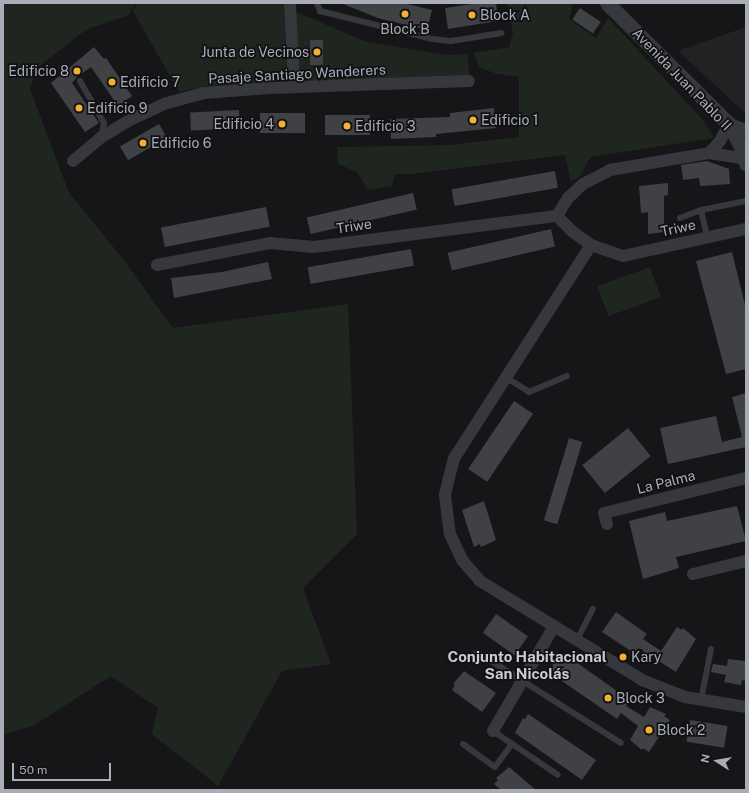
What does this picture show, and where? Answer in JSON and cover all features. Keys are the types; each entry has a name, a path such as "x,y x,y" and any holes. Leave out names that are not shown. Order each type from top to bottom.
{"street":[{"path":"290,3 294,87"},
{"name":"Avenida Juan Pablo II","path":"607,3 729,124 746,161"},
{"name":"Pasaje Santiago Wanderers","path":"73,161 100,138 149,110 204,93 294,87 469,81"},
{"path":"708,153 720,141 729,124 746,130"},
{"path":"557,216 575,191 601,174 708,153 746,161"},
{"name":"Triwe","path":"157,265 270,243 314,247 557,216 573,232 591,245 623,256 746,229"},
{"path":"591,245 507,378 454,458 446,482 446,520 454,547 480,581 655,686 701,700 746,707"},
{"name":"La Palma","path":"607,524 604,513 746,478"},
{"path":"693,574 746,561"},
{"path":"493,731 554,626"}],"lane":[{"path":"317,3 320,10 432,39 451,41 501,33"},
{"path":"80,81 104,123 100,138"},
{"path":"680,218 701,210 746,201"},
{"path":"701,210 706,237"},
{"path":"507,378 529,392 567,376"},
{"path":"577,640 593,609"},
{"path":"701,700 711,649"},
{"path":"477,652 621,743"},
{"path":"493,731 558,775"},
{"path":"463,744 495,768 512,744"}],"shaded area":[{"path":"3,3 135,3 129,15 87,29 36,69 30,89 69,193 120,255 173,328 348,304 357,534 303,588 331,664 282,671 218,786 152,734 158,708 111,676 33,726 3,735"},
{"path":"137,3 284,3 287,74 279,82 207,86 179,92 133,11"},
{"path":"507,3 573,3 569,19 596,38 608,18 702,119 713,135 713,138 590,157 581,175 571,182 565,155 411,174 395,174 392,186 368,190 357,172 338,164 337,147 449,145 519,137 519,77 494,73 479,67 474,53 509,47 513,34"},
{"path":"296,12 367,42 448,55 468,54 469,76 308,81 299,73"},
{"path":"746,27 746,114 678,51"},
{"path":"650,267 661,297 608,316 597,286"}],"building":[{"name":"Block B","path":"403,3 432,10 427,30 378,18 343,4"},
{"name":"Block A","path":"479,3 496,3 498,21 448,29 445,8"},
{"path":"580,8 601,22 593,34 572,20"},
{"name":"Junta de Vecinos","path":"310,40 323,40 323,65 310,65"},
{"path":"94,47 104,59 106,58 132,96 118,106 91,67 77,77 72,83 99,123 85,132 51,83"},
{"path":"494,108 496,128 436,134 436,137 391,139 390,119 450,117 450,113"},
{"path":"239,110 240,128 191,131 190,113"},
{"name":"Edificio 4","path":"260,113 305,113 305,133 260,133"},
{"name":"Edificio 3","path":"325,115 370,115 370,135 325,135"},
{"name":"Edificio 6","path":"159,124 167,138 128,160 120,146"},
{"path":"707,161 729,169 730,184 700,186 699,178 683,180 681,165"},
{"path":"555,171 558,188 455,206 452,189"},
{"path":"668,183 668,195 664,196 664,232 648,234 648,212 641,213 639,186"},
{"path":"413,193 417,210 311,234 307,218"},
{"path":"266,207 270,227 165,247 161,227"},
{"path":"551,229 555,247 452,270 448,253"},
{"path":"411,249 414,266 311,284 308,267"},
{"path":"732,252 746,309 746,369 726,374 696,261"},
{"path":"268,262 272,279 174,298 171,278 222,272"},
{"path":"746,393 746,447 668,464 660,428 716,416 722,442 742,437 732,397"},
{"path":"514,401 533,414 487,482 468,469"},
{"path":"628,428 651,456 605,493 582,465"},
{"path":"569,438 582,442 557,524 544,520"},
{"path":"484,501 496,540 481,547 480,544 474,547 462,510"},
{"path":"737,506 746,541 676,557 679,568 643,579 629,521 665,512 667,521"},
{"path":"616,612 647,634 643,639 661,651 677,627 682,630 683,628 696,639 676,672 638,648 634,653 602,632"},
{"path":"496,614 528,636 515,655 483,633"},
{"path":"563,653 630,700 626,706 644,717 650,707 666,714 664,716 670,720 649,752 643,748 642,750 630,740 638,726 621,713 617,719 549,672 557,657 559,659"},
{"path":"728,659 745,661 746,681 742,680 741,685 724,682 726,675 711,672 713,664 727,666"},
{"path":"464,671 496,693 482,712 452,690 455,685 453,684"},
{"path":"528,714 596,760 582,780 515,733 523,718 525,719"},
{"path":"690,720 728,726 724,748 687,742"},
{"path":"509,767 536,790 501,790 494,784 498,780 496,778"}],"place":[{"name":"Block B","path":"405,14"},
{"name":"Block A","path":"472,15"},
{"name":"Junta de Vecinos","path":"317,52"},
{"name":"Edificio 8","path":"77,71"},
{"name":"Edificio 7","path":"112,82"},
{"name":"Edificio 9","path":"79,108"},
{"name":"Edificio 1","path":"473,120"},
{"name":"Edificio 4","path":"282,124"},
{"name":"Edificio 3","path":"347,126"},
{"name":"Edificio 6","path":"143,143"},
{"name":"Kary","path":"623,657"},
{"name":"Block 3","path":"608,698"},
{"name":"Block 2","path":"649,730"}],"district":[{"name":"Conjunto Habitacional San Nicolás","path":"527,664"}]}
